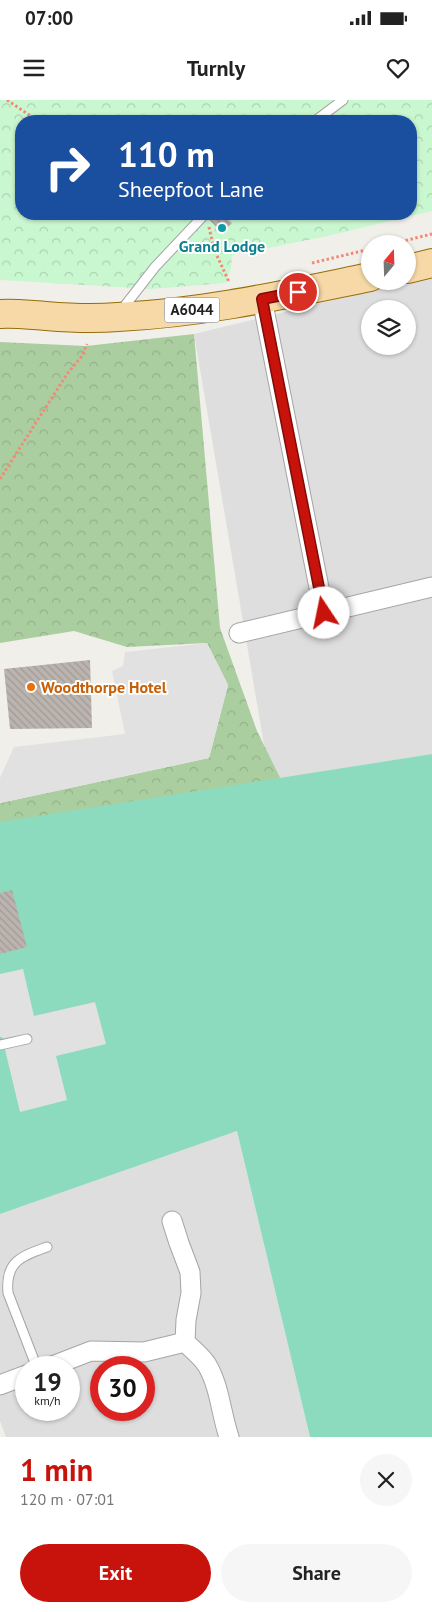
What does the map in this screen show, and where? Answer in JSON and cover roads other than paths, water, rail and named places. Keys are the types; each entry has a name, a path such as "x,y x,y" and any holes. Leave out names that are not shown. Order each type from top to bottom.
{"main road":[{"path":"416,267 432,264"},
{"name":"A6044","path":"4,311 71,317 116,318 161,314 236,304 361,278"}],"street":[{"path":"262,299 324,613"},
{"path":"239,633 432,587"},
{"path":"172,1220 178,1243 190,1272 192,1293 186,1320 185,1342 207,1364 218,1390 222,1416 229,1437"},
{"path":"78,1356 91,1351 144,1352 185,1342"},
{"path":"0,1385 15,1380"}],"lane":[{"path":"323,115 343,100"},
{"path":"116,318 155,267 200,220"},
{"path":"0,1045 27,1039"},
{"path":"32,1356 8,1293 7,1284 10,1271 18,1260 23,1256 47,1247"}],"place":[{"name":"Grand Lodge","path":"222,228"},
{"name":"Woodthorpe Hotel","path":"31,687"}]}
